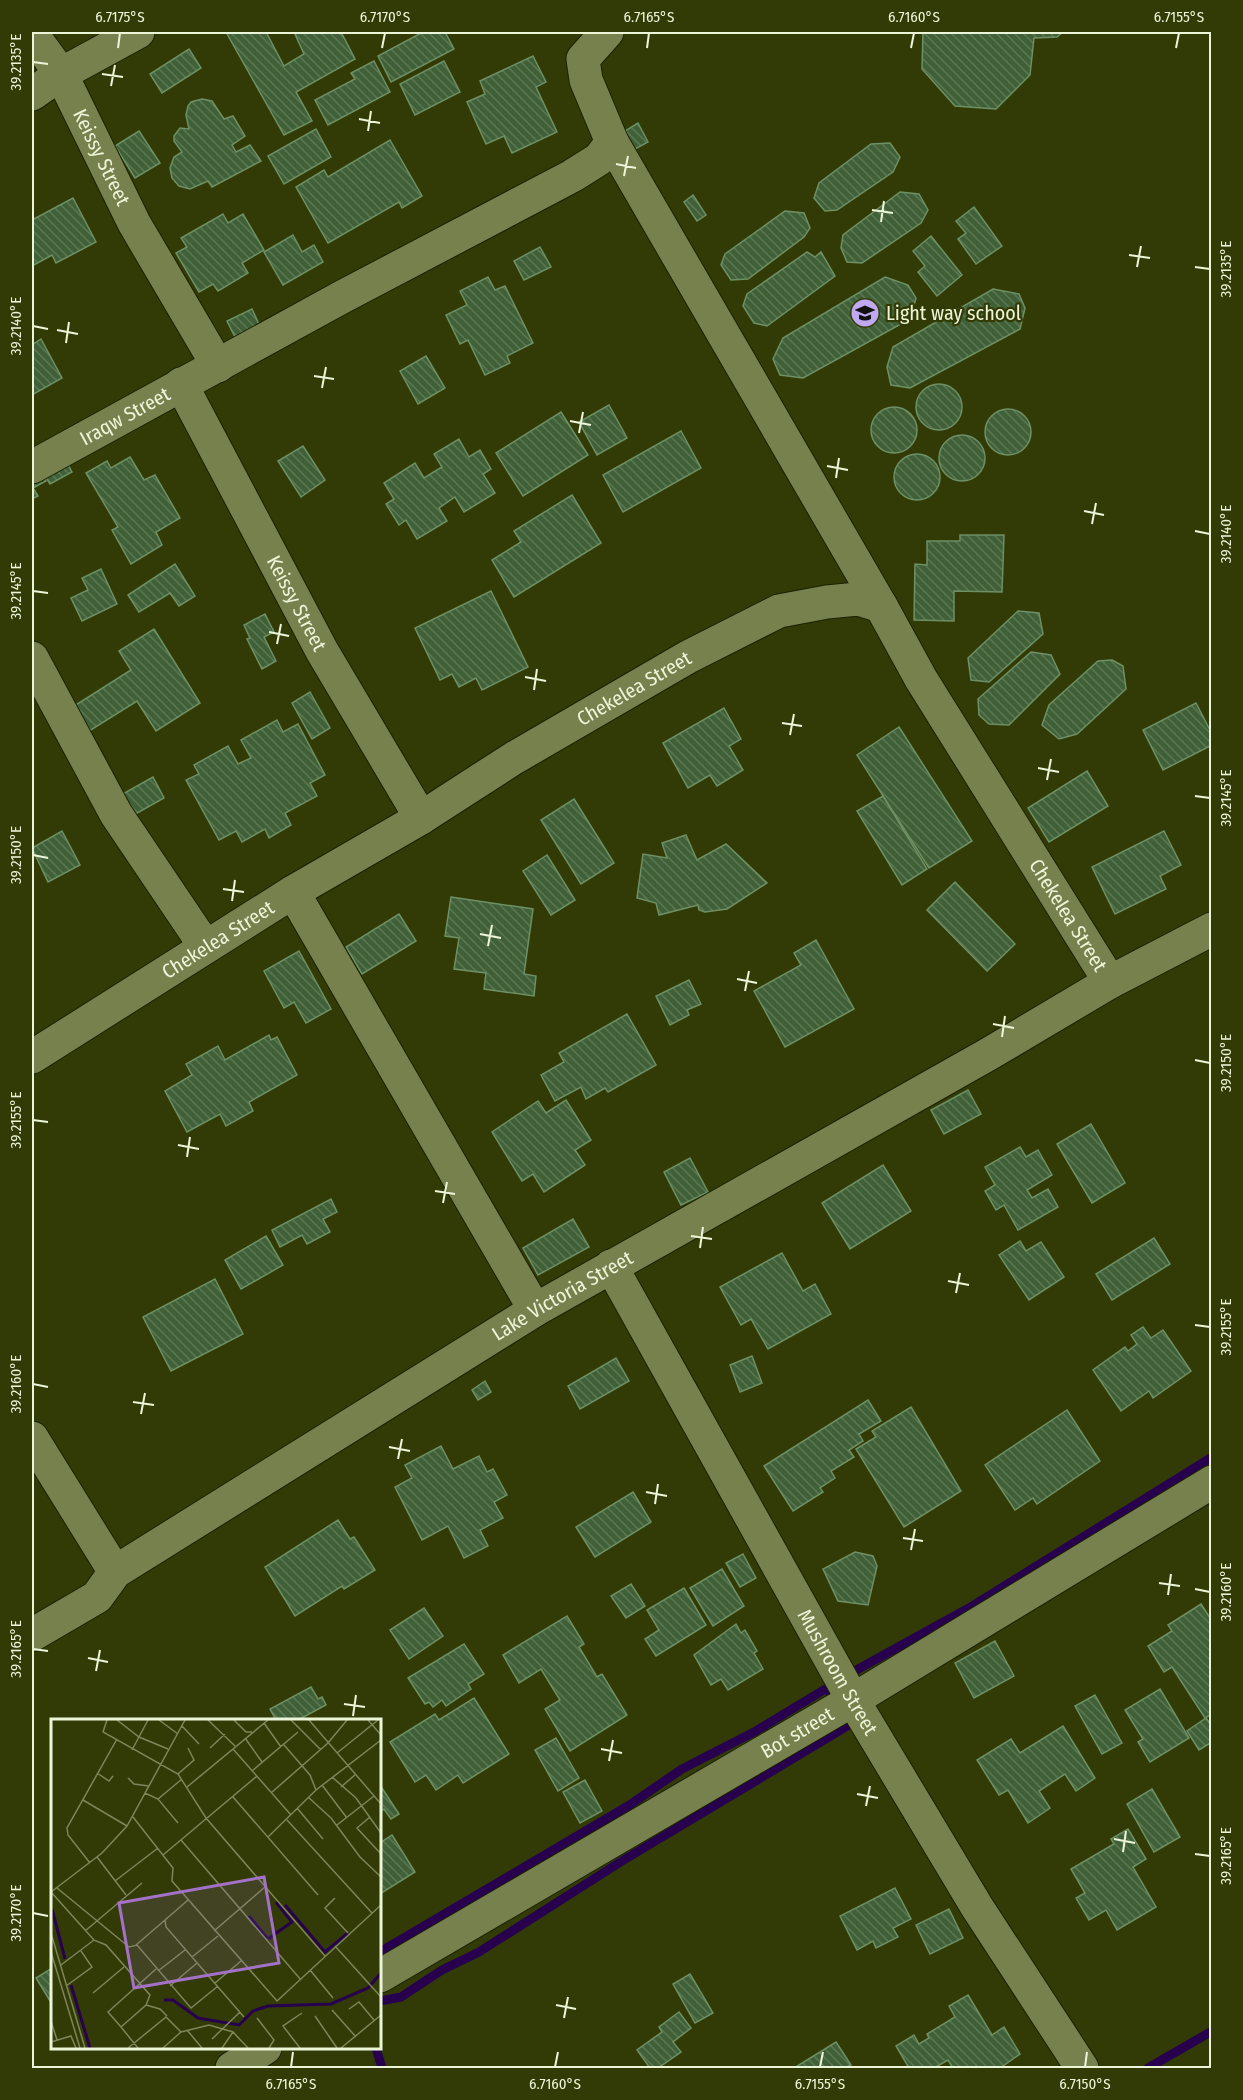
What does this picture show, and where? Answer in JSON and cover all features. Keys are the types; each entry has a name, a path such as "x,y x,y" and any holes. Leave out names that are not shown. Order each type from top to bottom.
{"street":[{"path":"32,94 61,74 138,32"},
{"path":"607,32 583,59 586,80 612,141 881,606"},
{"name":"Keissy Street","path":"32,34 61,74 134,223 218,366"},
{"name":"Iraqw Street","path":"32,467 181,384 572,176 599,159 612,141"},
{"name":"Keissy Street","path":"181,384 322,651 421,818"},
{"name":"Chekelea Street","path":"32,1057 293,892 421,818 688,657 779,611 858,599 881,606 921,678 1110,982"},
{"path":"32,658 116,814 205,946"},
{"path":"293,892 535,1310"},
{"name":"Lake Victoria Street","path":"32,1635 97,1597 115,1572 535,1310 987,1055 1110,982 1212,929"},
{"name":"Mushroom Street","path":"611,1266 853,1700 977,1907 1082,2068"},
{"path":"32,1438 115,1572"},
{"name":"Bot street","path":"381,1975 853,1700 1212,1482"},
{"path":"232,2068 263,2049"}],"building":[{"path":"226,32 266,32 284,66 304,54 294,32 341,32 355,59 296,92 312,121 284,135"},
{"path":"423,32 445,32 454,49 391,82 378,56"},
{"path":"923,32 1063,32 1057,37 1034,38 1030,75 996,109 955,106 922,69"},
{"path":"189,49 201,68 162,93 150,74"},
{"path":"533,56 546,82 536,87 557,132 512,153 504,136 486,144 467,102 485,94 480,81"},
{"path":"374,61 390,92 328,125 315,100 355,79 351,73"},
{"path":"444,61 460,92 415,115 400,84"},
{"path":"202,99 212,101 224,119 233,116 245,136 232,145 236,152 250,145 261,161 212,187 208,181 190,189 179,186 172,178 170,168 174,157 182,152 174,141 174,136 180,128 189,129 186,115 188,106 191,102"},
{"path":"638,123 648,142 635,149 625,131"},
{"path":"316,129 331,157 284,184 268,156"},
{"path":"139,131 160,163 135,178 115,146"},
{"path":"390,140 422,196 402,208 399,202 328,243 296,187 324,170 328,177"},
{"path":"890,143 900,157 893,172 837,210 825,211 814,198 819,183 871,144"},
{"path":"900,192 919,194 928,210 921,223 862,263 847,262 841,248 843,235"},
{"path":"693,195 706,215 697,221 684,202"},
{"path":"73,198 96,242 56,263 52,255 32,266 32,220"},
{"path":"974,207 1002,246 976,264 958,239 966,233 956,221"},
{"path":"785,211 804,213 810,228 804,237 748,279 731,280 721,265 725,254"},
{"path":"223,214 228,223 243,214 264,250 242,263 248,273 218,291 213,284 199,292 176,253 187,247 181,238"},
{"path":"293,235 302,252 314,245 323,262 283,285 264,252"},
{"path":"931,236 962,275 937,296 918,272 925,266 913,251"},
{"path":"540,247 551,267 524,280 514,261"},
{"path":"807,252 815,257 821,252 835,276 767,326 754,323 743,306 747,294"},
{"path":"488,277 495,290 505,286 533,343 507,356 510,363 485,375 468,340 460,344 446,315 467,305 460,291"},
{"path":"885,277 908,285 916,298 910,319 803,378 780,375 773,359 783,338"},
{"path":"993,289 1019,294 1025,308 1020,329 910,388 891,385 887,367 893,347"},
{"path":"252,309 262,331 238,343 227,321"},
{"path":"41,339 62,378 32,395 32,345"},
{"path":"426,356 445,388 418,404 400,371"},
{"path":"939,384 955,391 962,407 955,423 939,430 923,423 916,407 923,391"},
{"path":"609,405 627,438 597,455 579,422"},
{"path":"894,407 910,414 917,430 910,446 894,453 878,446 871,430 878,414"},
{"path":"1008,409 1024,416 1031,432 1024,448 1008,455 992,448 985,432 992,416"},
{"path":"561,412 588,455 523,496 496,453"},
{"path":"681,431 701,468 623,512 603,475"},
{"path":"962,435 978,442 985,458 978,474 962,481 946,474 939,458 946,442"},
{"path":"459,439 469,457 480,450 491,469 483,474 495,493 464,512 455,497 439,508 447,521 417,539 406,520 399,525 386,504 394,499 384,483 415,463 424,478 442,467 434,454"},
{"path":"303,446 325,480 301,497 278,461"},
{"path":"917,454 933,461 940,477 933,493 917,500 901,493 894,477 901,461"},
{"path":"63,456 72,472 50,484 41,469"},
{"path":"130,457 144,480 155,475 180,518 156,532 162,545 131,564 112,530 118,527 86,473 107,461 111,468"},
{"path":"41,472 46,481 33,488 38,496 32,499 32,477"},
{"path":"572,495 601,543 514,597 492,560 521,542 514,531"},
{"path":"960,535 1004,535 1002,592 954,591 954,621 914,620 915,564 927,565 927,541 960,541"},
{"path":"175,564 195,596 179,606 170,593 139,612 128,595"},
{"path":"101,569 117,604 82,621 71,598 88,590 82,578"},
{"path":"491,591 528,667 482,690 476,678 459,687 452,674 440,680 415,628"},
{"path":"1018,611 1039,613 1043,634 989,682 971,680 968,658"},
{"path":"265,614 274,632 264,637 276,661 262,669 247,639 250,638 244,625"},
{"path":"154,629 200,703 156,731 137,701 86,733 71,708 131,670 119,651"},
{"path":"1031,652 1051,655 1060,674 1009,725 989,724 979,715 978,699"},
{"path":"1112,660 1123,666 1126,689 1077,734 1059,739 1042,725 1049,705 1098,661"},
{"path":"310,692 330,728 312,739 292,703"},
{"path":"1196,703 1212,734 1212,745 1163,770 1143,730"},
{"path":"724,708 741,739 729,746 743,770 717,786 710,775 688,788 663,743"},
{"path":"277,720 283,732 298,724 325,775 310,783 317,796 285,813 291,825 269,838 265,829 242,842 236,831 219,840 186,780 199,774 194,765 228,746 238,764 251,758 241,740"},
{"path":"899,727 972,841 929,868 857,755"},
{"path":"1087,771 1108,806 1049,842 1028,808"},
{"path":"153,777 164,798 123,821 112,800"},
{"path":"883,796 927,869 902,885 857,811"},
{"path":"574,799 614,863 581,884 541,820"},
{"path":"62,831 80,865 48,882 32,848"},
{"path":"1164,831 1181,865 1160,876 1166,889 1115,914 1092,867"},
{"path":"686,835 697,860 726,844 767,883 727,909 705,912 699,910 698,905 659,915 656,903 637,898 643,854 667,858 662,843"},
{"path":"547,855 575,900 551,915 523,871"},
{"path":"955,882 1015,944 987,971 927,910"},
{"path":"451,897 533,909 524,974 536,976 534,996 484,989 486,973 454,969 459,938 445,936"},
{"path":"399,914 416,941 362,974 346,947"},
{"path":"816,940 854,1009 785,1047 754,991 801,965 794,953"},
{"path":"299,951 331,1009 306,1023 294,1002 284,1008 264,971"},
{"path":"689,980 701,1004 687,1010 689,1015 670,1025 656,996"},
{"path":"627,1014 656,1065 608,1092 605,1088 586,1099 581,1087 555,1101 541,1075 564,1062 559,1053"},
{"path":"269,1035 271,1040 277,1037 297,1075 249,1102 253,1111 226,1126 220,1114 187,1132 165,1091 192,1075 186,1064 218,1046 225,1060"},
{"path":"968,1090 981,1114 944,1134 931,1110"},
{"path":"566,1100 591,1140 575,1150 585,1165 544,1192 533,1174 522,1181 492,1132 538,1101 546,1113"},
{"path":"1091,1124 1125,1183 1092,1203 1057,1144"},
{"path":"1020,1147 1026,1157 1038,1150 1052,1175 1027,1190 1032,1198 1048,1189 1058,1207 1018,1230 1004,1205 996,1210 985,1191 995,1185 985,1167"},
{"path":"690,1158 708,1192 681,1205 664,1172"},
{"path":"883,1165 911,1211 850,1249 822,1203"},
{"path":"331,1199 337,1212 323,1219 330,1232 307,1244 302,1235 280,1247 272,1230"},
{"path":"573,1219 589,1247 538,1275 523,1248"},
{"path":"266,1236 283,1265 241,1289 225,1260"},
{"path":"1154,1238 1170,1264 1112,1300 1096,1274"},
{"path":"1020,1241 1026,1251 1041,1242 1064,1277 1029,1300 999,1255"},
{"path":"782,1253 803,1291 815,1284 831,1314 768,1349 751,1319 741,1325 720,1287"},
{"path":"215,1279 243,1334 171,1371 143,1317"},
{"path":"1143,1327 1151,1338 1163,1330 1191,1371 1153,1398 1149,1391 1121,1411 1093,1370 1125,1347 1128,1351 1137,1344 1131,1335"},
{"path":"752,1356 762,1383 740,1392 730,1365"},
{"path":"616,1358 629,1381 580,1409 568,1386"},
{"path":"485,1381 491,1392 478,1400 472,1390"},
{"path":"868,1400 881,1421 859,1434 863,1441 849,1450 854,1457 831,1471 835,1478 820,1488 823,1492 793,1511 764,1466"},
{"path":"911,1407 961,1491 904,1527 856,1449 876,1437 872,1431"},
{"path":"1067,1410 1100,1461 1037,1504 1033,1498 1015,1510 985,1465"},
{"path":"441,1446 453,1469 479,1456 487,1472 493,1469 507,1495 494,1502 503,1518 480,1530 488,1546 464,1558 448,1526 422,1540 395,1487 412,1478 405,1465"},
{"path":"633,1492 651,1522 595,1557 576,1527"},
{"path":"338,1520 350,1539 354,1537 375,1570 344,1589 342,1586 295,1616 265,1567"},
{"path":"855,1552 873,1556 877,1566 868,1605 838,1601 823,1569"},
{"path":"743,1554 756,1578 740,1587 726,1563"},
{"path":"722,1569 744,1606 713,1626 690,1588"},
{"path":"631,1584 645,1606 626,1618 611,1596"},
{"path":"684,1588 706,1625 656,1656 645,1639 659,1630 647,1610"},
{"path":"1201,1604 1212,1621 1212,1714 1205,1718 1172,1667 1164,1672 1148,1646 1172,1631 1168,1625"},
{"path":"424,1608 443,1636 409,1659 390,1630"},
{"path":"567,1616 584,1644 579,1647 597,1677 602,1674 627,1715 570,1751 545,1709 560,1700 541,1669 519,1683 503,1655"},
{"path":"736,1624 741,1633 745,1630 757,1651 754,1653 763,1669 728,1690 721,1679 711,1685 694,1655"},
{"path":"995,1641 1014,1676 974,1698 955,1663"},
{"path":"464,1644 484,1674 468,1684 471,1689 446,1706 442,1700 433,1707 429,1702 425,1704 408,1678"},
{"path":"311,1687 318,1699 322,1697 326,1705 300,1719 275,1719 270,1709"},
{"path":"1160,1689 1189,1738 1150,1762 1138,1742 1143,1739 1125,1710"},
{"path":"1095,1695 1122,1743 1102,1754 1075,1706"},
{"path":"474,1698 509,1754 463,1783 458,1775 436,1790 426,1775 415,1782 390,1742 435,1714 439,1720"},
{"path":"1206,1718 1212,1726 1212,1742 1199,1750 1187,1731"},
{"path":"1063,1726 1095,1778 1076,1791 1065,1774 1039,1791 1050,1808 1028,1823 1008,1790 999,1795 977,1760 1011,1739 1020,1753"},
{"path":"556,1738 579,1778 558,1791 535,1750"},
{"path":"585,1780 602,1811 580,1823 563,1792"},
{"path":"381,1787 399,1814 391,1819 384,1809 381,1811"},
{"path":"1152,1789 1180,1837 1154,1852 1127,1804"},
{"path":"1128,1829 1146,1859 1133,1867 1156,1907 1117,1930 1106,1910 1089,1920 1076,1898 1085,1893 1071,1869 1114,1844 1111,1839"},
{"path":"392,1835 415,1872 381,1893 381,1842"},
{"path":"895,1888 911,1919 893,1928 898,1937 876,1948 873,1941 857,1950 840,1916"},
{"path":"949,1909 963,1938 930,1954 916,1925"},
{"path":"51,1969 51,2002 36,1978"},
{"path":"690,1974 713,2013 695,2023 673,1984"},
{"path":"968,1995 992,2035 1004,2027 1020,2054 1000,2068 953,2068 948,2060 934,2068 909,2068 896,2046 914,2035 919,2044 929,2038 927,2034 955,2017 949,2006"},
{"path":"679,2012 691,2028 673,2042 681,2052 658,2068 650,2068 637,2050 662,2032 659,2027"},
{"path":"836,2042 851,2065 844,2068 794,2068"}],"waterway":[{"path":"851,1673 969,1608 1212,1457"},
{"path":"381,1951 628,1806 682,1769 754,1732 827,1688 849,1725 622,1861 479,1952 442,1970 401,1997 381,2001"},
{"path":"1148,2068 1212,2031"},
{"path":"376,2049 382,2068"}],"place":[{"name":"Light way school","path":"865,313"}]}
